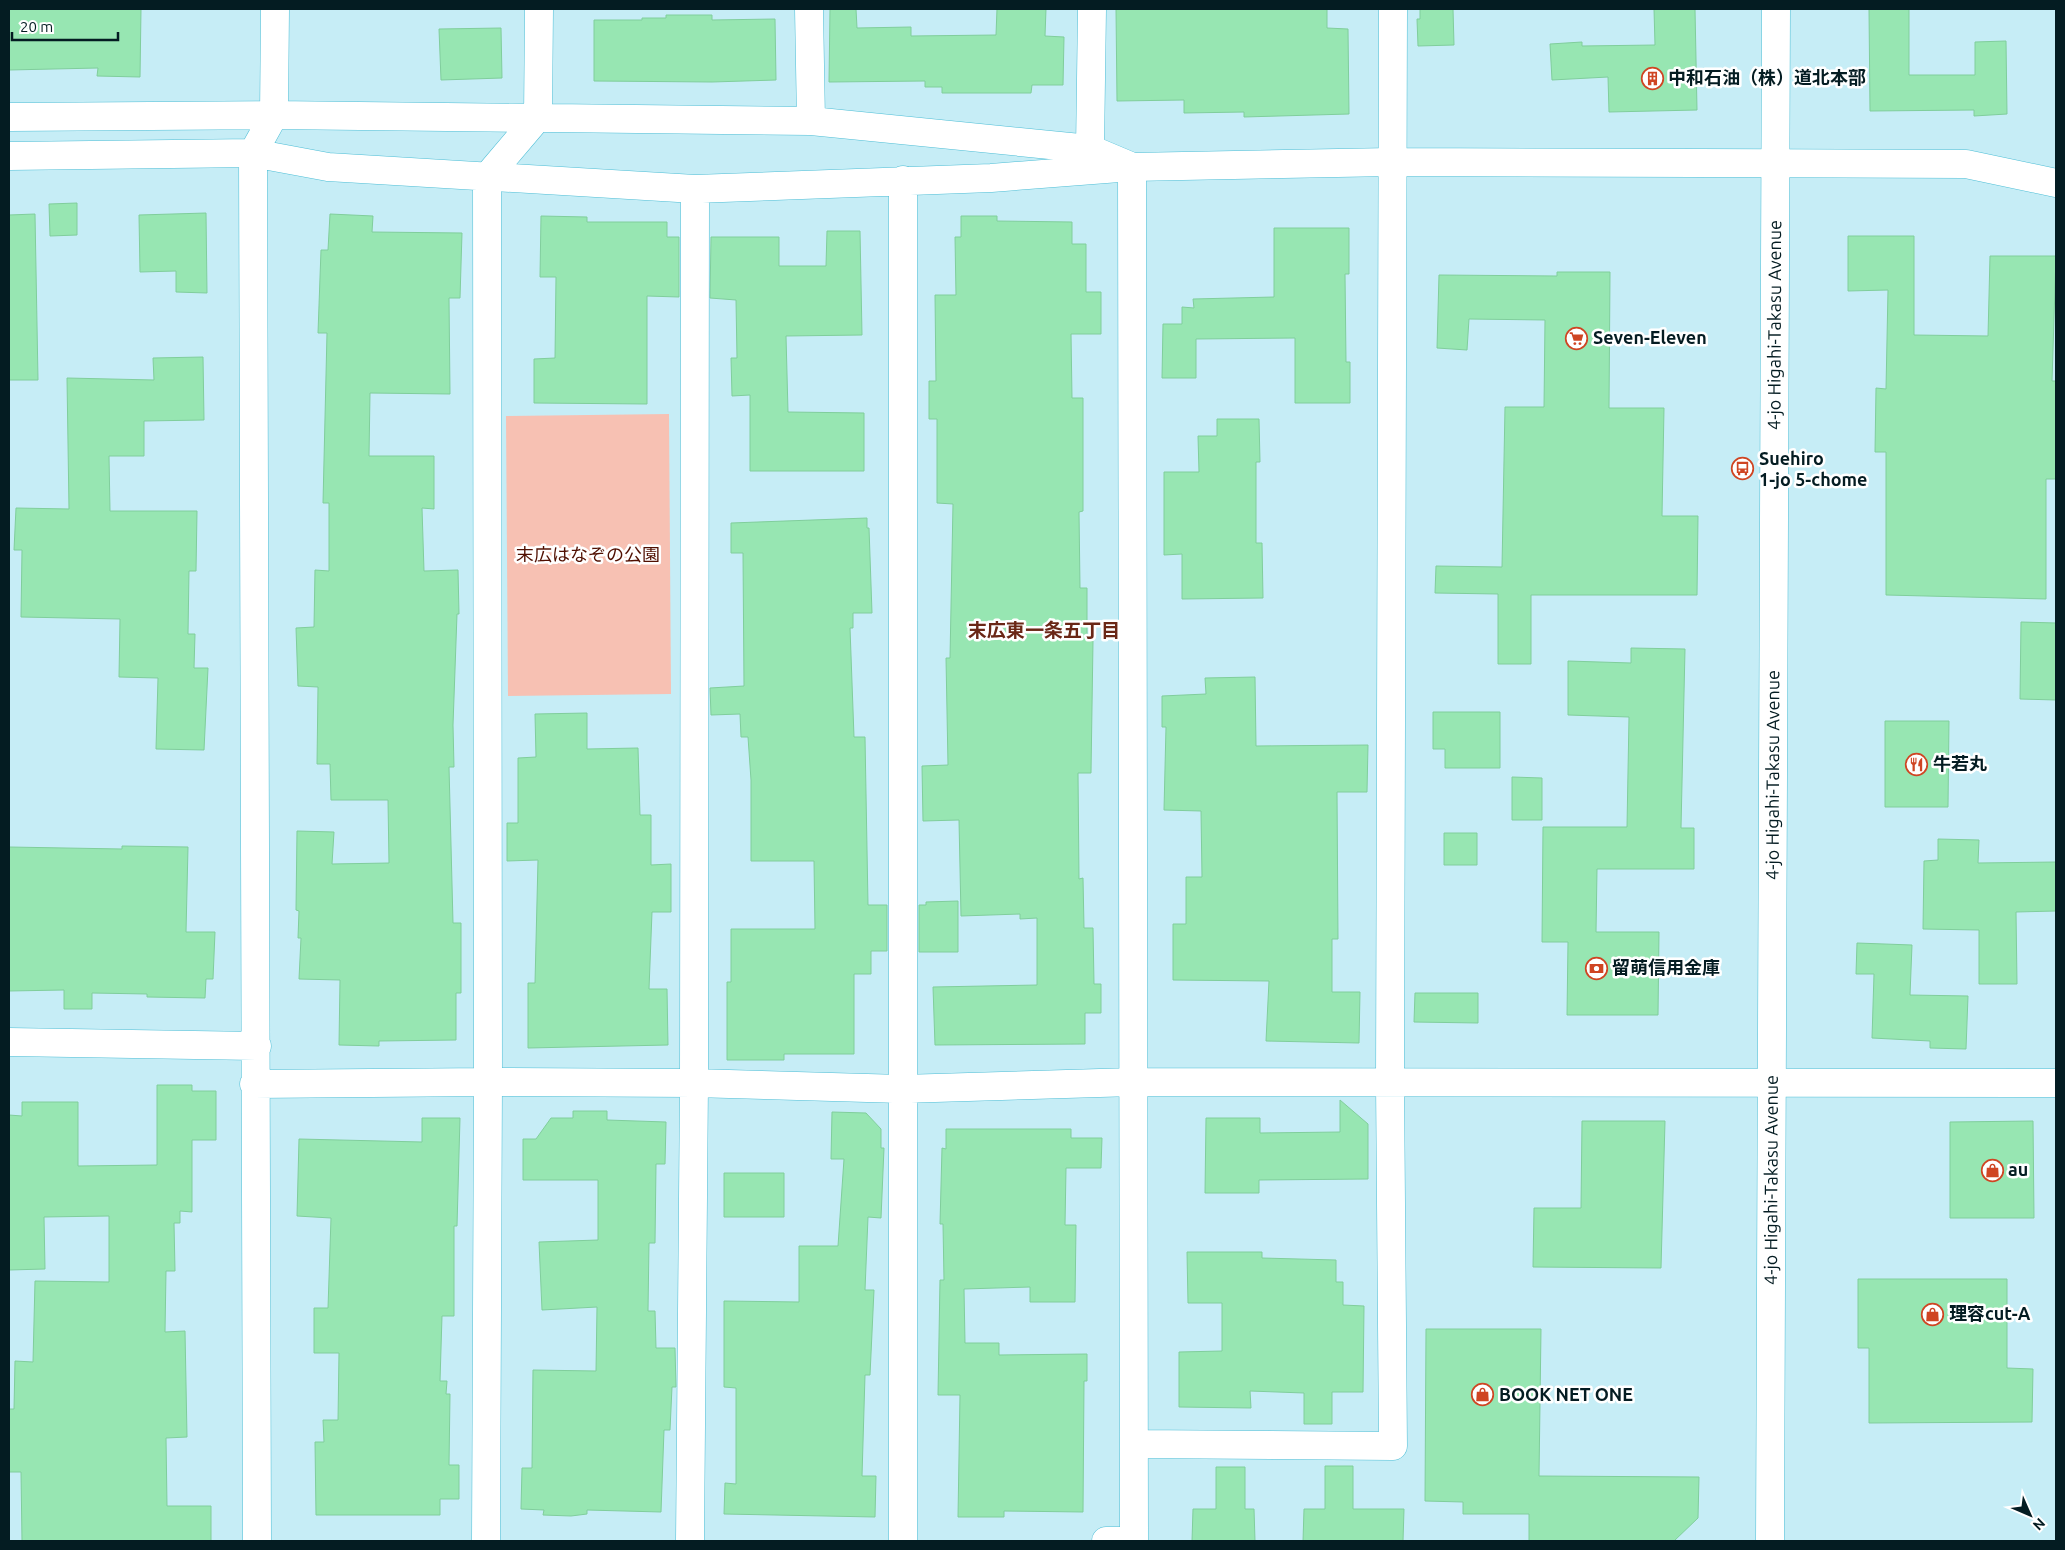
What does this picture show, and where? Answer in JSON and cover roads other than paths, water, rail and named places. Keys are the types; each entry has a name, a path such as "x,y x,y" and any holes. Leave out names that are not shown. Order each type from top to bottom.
{"main road":[{"path":"256,1541 254,1084 257,1046 253,153 274,115 275,9"},
{"path":"486,1541 488,1082 487,177 538,117 539,9"},
{"path":"810,9 811,121"},
{"path":"1090,149 1092,9"},
{"path":"1134,1444 1393,1446 1390,1082 1391,162 1393,9"},
{"name":"4-jo Higahi-Takasu Avenue","path":"1770,1541 1776,9"},
{"path":"9,118 274,115 811,121 1090,149 1132,167"},
{"path":"9,156 253,153 328,167 695,189 991,178 1132,167 1391,162 1966,164 2056,183"},
{"path":"1106,1541 1134,1541 1132,167"},
{"path":"903,180 903,1541"},
{"path":"690,1541 694,1083 695,189"},
{"path":"9,1042 257,1046"},
{"path":"254,1084 694,1083 902,1089 1133,1082 2056,1083"}],"place":[{"name":"中和石油（株）道北本部","path":"1652,78"},
{"name":"Seven-Eleven","path":"1577,338"},
{"name":"Suehiro 1-jo 5-chome","path":"1743,469"},
{"name":"牛若丸","path":"1917,764"},
{"name":"留萌信用金庫","path":"1596,968"},
{"name":"au","path":"1992,1170"},
{"name":"理容cut-A","path":"1933,1314"},
{"name":"BOOK NET ONE","path":"1483,1395"}],"district":[{"name":"末広東一条五丁目","path":"1044,630"}],"park label":[{"name":"末広はなぞの公園","path":"588,555"}]}
